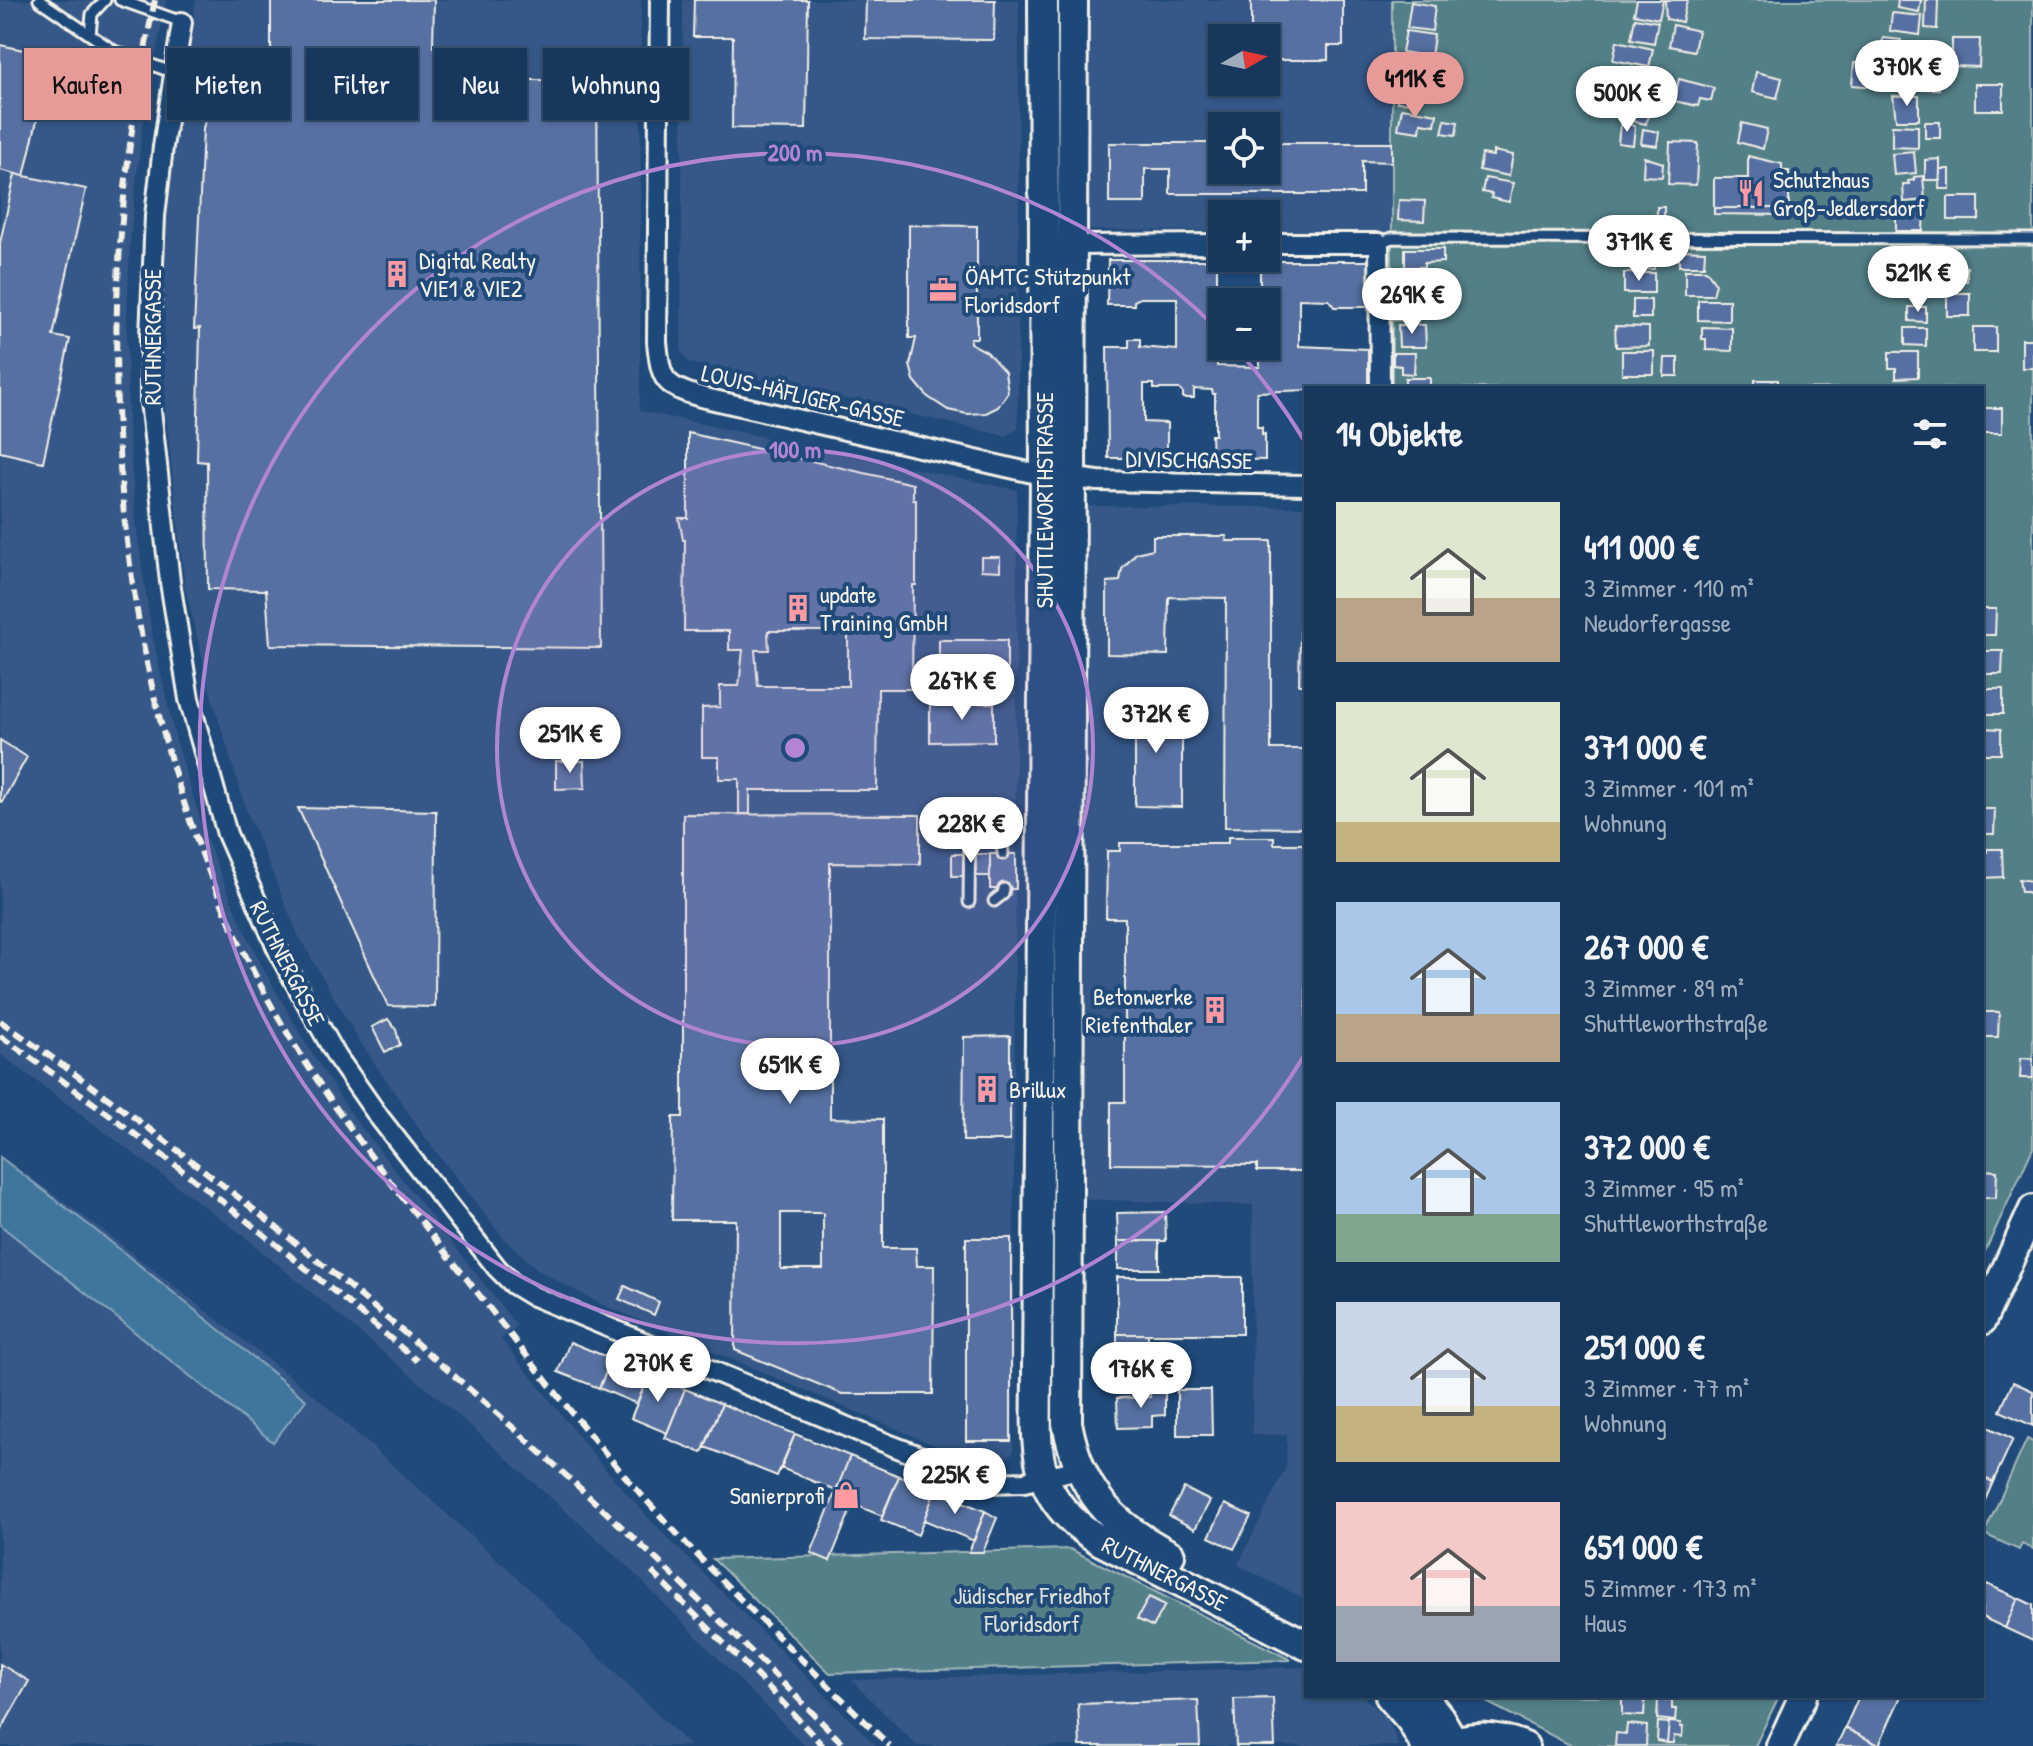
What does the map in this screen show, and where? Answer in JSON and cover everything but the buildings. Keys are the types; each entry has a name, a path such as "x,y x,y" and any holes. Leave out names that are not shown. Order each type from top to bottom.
{"main road":[{"name":"SHUTTLEWORTHSTRASSE","path":"1043,0 1058,476 1066,1403 1071,1444 1079,1469"},
{"name":"SHUTTLEWORTHSTRASSE","path":"1044,1479 1038,1442 1037,1369 1058,476 1071,245 1073,0"},
{"path":"1984,1317 2033,1209"},
{"name":"RUTHNERGASSE","path":"1079,1469 1109,1514 1141,1540 1304,1623"},
{"name":"RUTHNERGASSE","path":"1044,1479 1050,1495 1063,1513 1083,1531 1304,1644"},
{"path":"1392,1698 1411,1720 1426,1746"},
{"path":"1424,1698 1439,1717 1449,1744 1486,1735 1525,1746"},
{"path":"1780,1746 1802,1698"}],"street":[{"name":"LOUIS-HÄFLIGER-GASSE","path":"660,0 657,342 659,364 665,381 701,397 1058,476"},
{"name":"RUTHNERGASSE","path":"178,48 182,22"},
{"name":"RUTHNERGASSE","path":"168,120 155,216 150,388 179,651 204,759 227,834 281,957 337,1057 379,1117 497,1268 513,1284 531,1295 989,1483 1044,1479 1079,1469"},
{"path":"1280,243 1379,243 1380,386"},
{"path":"1071,245 1208,244"},
{"name":"DIVISCHGASSE","path":"1058,476 1098,481 1304,485"}],"lane":[{"path":"39,0 114,51 167,70"},
{"path":"90,35 92,14 105,0"},
{"path":"120,0 182,22"},
{"path":"1379,243 1392,238 1531,236 2033,239"},
{"path":"942,817 1000,818 1003,854"},
{"path":"969,902 970,817"},
{"path":"994,901 1004,889"}],"shaded area":[{"path":"0,0 166,0 151,81 151,48 24,48 24,120 144,120 130,242 127,319 128,422 137,533 152,634 175,737 206,838 234,907 263,968 349,1111 517,1326 501,1339 600,1463 653,1523 876,1746 805,1746 624,1563 450,1408 240,1233 0,1054"},
{"path":"196,0 641,0 641,48 543,48 543,120 641,120 640,411 1017,490 1013,1453 991,1469 601,1304 539,1271 504,1239 427,1140 358,1039 298,935 247,812 212,698 185,588 164,398 166,216 179,120 290,120 290,48 189,48"},
{"path":"683,0 1019,0 1018,428 1006,436 690,363 681,352 682,120 689,120 689,48 683,48"},
{"path":"1085,0 1392,0 1391,233 1280,232 1280,200 1208,200 1208,231 1085,230"},
{"path":"1087,506 1304,507 1304,1599 1238,1565 1286,1467 1287,1435 1252,1434 1253,1205 1078,1199"},
{"path":"0,1155 106,1233 315,1396 516,1576 690,1746 0,1746"},
{"path":"0,1157 306,1400 273,1442 0,1225"},
{"path":"1304,1667 1304,1698 1365,1698 1388,1719 1399,1746 917,1746 851,1680"}],"green space":[{"path":"1392,0 2033,0 2033,1148 1984,1254 1984,386 1392,386"},
{"path":"2027,1439 2033,1442 2033,1549 2022,1544 2019,1550 1984,1534"},
{"name":"Jüdischer Friedhof Floridsdorf","path":"1070,1549 1291,1660 830,1673 713,1559"},
{"path":"1479,1698 1778,1698 1755,1746 1572,1746"}],"railway":[{"path":"155,0 133,124 120,250 116,378 123,505 141,631 169,755 210,875 263,990 306,1064 406,1202 630,1482 771,1630 890,1746"},
{"path":"0,1021 224,1186 440,1363 647,1550 845,1746"},
{"path":"0,1036 212,1194 417,1361"},
{"path":"652,1572 823,1746"}],"place":[{"name":"Schutzhaus Groß-Jedlersdorf","path":"1751,193"},
{"name":"Digital Realty VIE1 & VIE2","path":"397,274"},
{"name":"ÖAMTC Stützpunkt Floridsdorf","path":"943,290"},
{"name":"update Training GmbH","path":"798,608"},
{"name":"Betonwerke Riefenthaler","path":"1215,1010"},
{"name":"Brillux","path":"987,1089"},
{"name":"Sanierprofi","path":"846,1495"}]}
